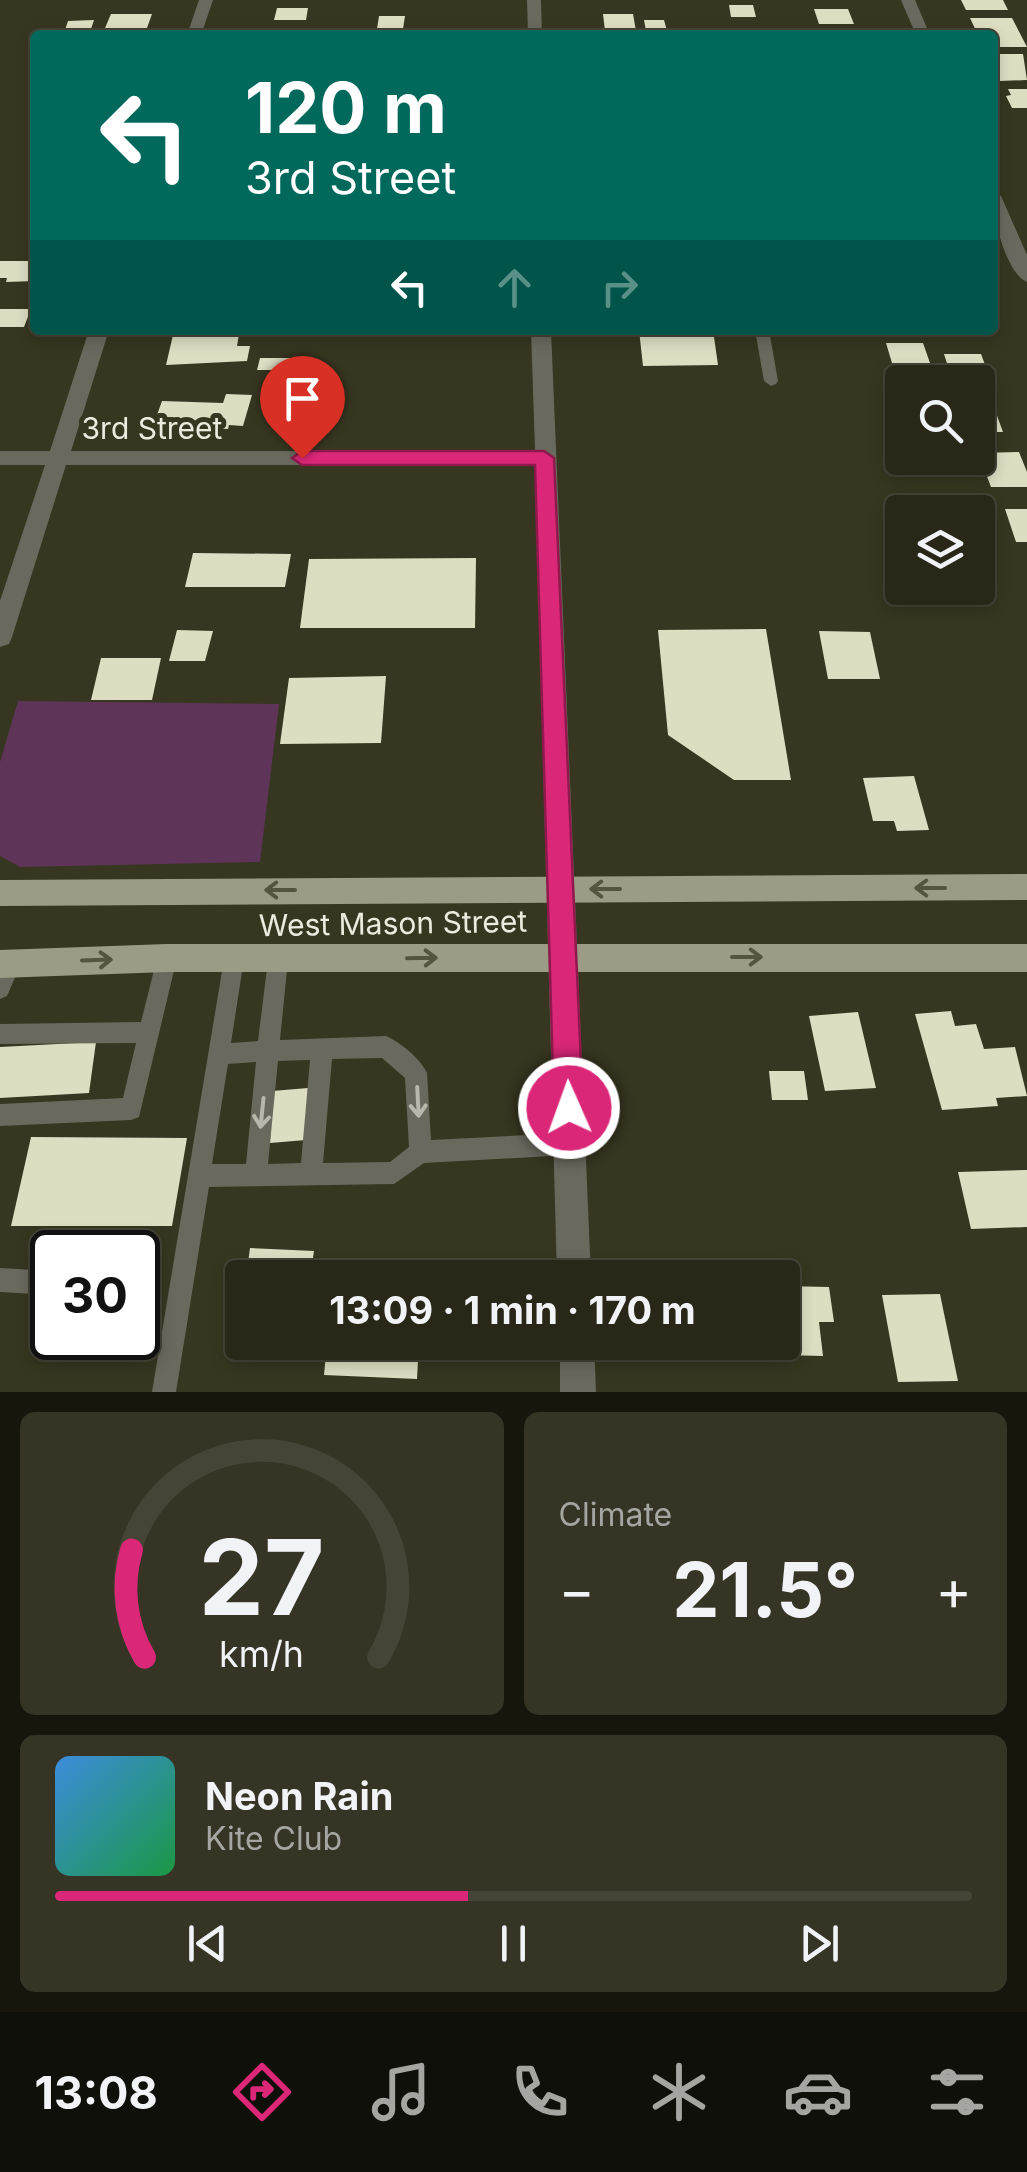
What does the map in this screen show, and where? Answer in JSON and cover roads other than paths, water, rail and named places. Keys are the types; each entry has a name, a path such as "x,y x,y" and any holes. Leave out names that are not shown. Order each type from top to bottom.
{"main road":[{"name":"West Mason Street","path":"0,893 1027,887"},
{"name":"West Mason Street","path":"4,972 166,958 1027,958"}],"street":[{"path":"196,30 206,0"},
{"path":"534,0 535,30"},
{"path":"908,0 921,30"},
{"path":"998,210 1027,276"},
{"path":"0,637 97,335"},
{"path":"542,335 573,1260"},
{"name":"3rd Street","path":"0,458 544,458"},
{"path":"577,1360 578,1392"}],"lane":[{"path":"763,335 772,381"},
{"path":"0,1115 131,1109 166,958"},
{"path":"164,1392 234,959"},
{"path":"256,1175 278,960"},
{"path":"0,1034 148,1032"},
{"path":"218,1054 386,1048 416,1074 420,1152"},
{"path":"311,1174 322,1051"},
{"path":"199,1176 394,1172 420,1152 570,1144"},
{"path":"0,1280 30,1281"}]}
